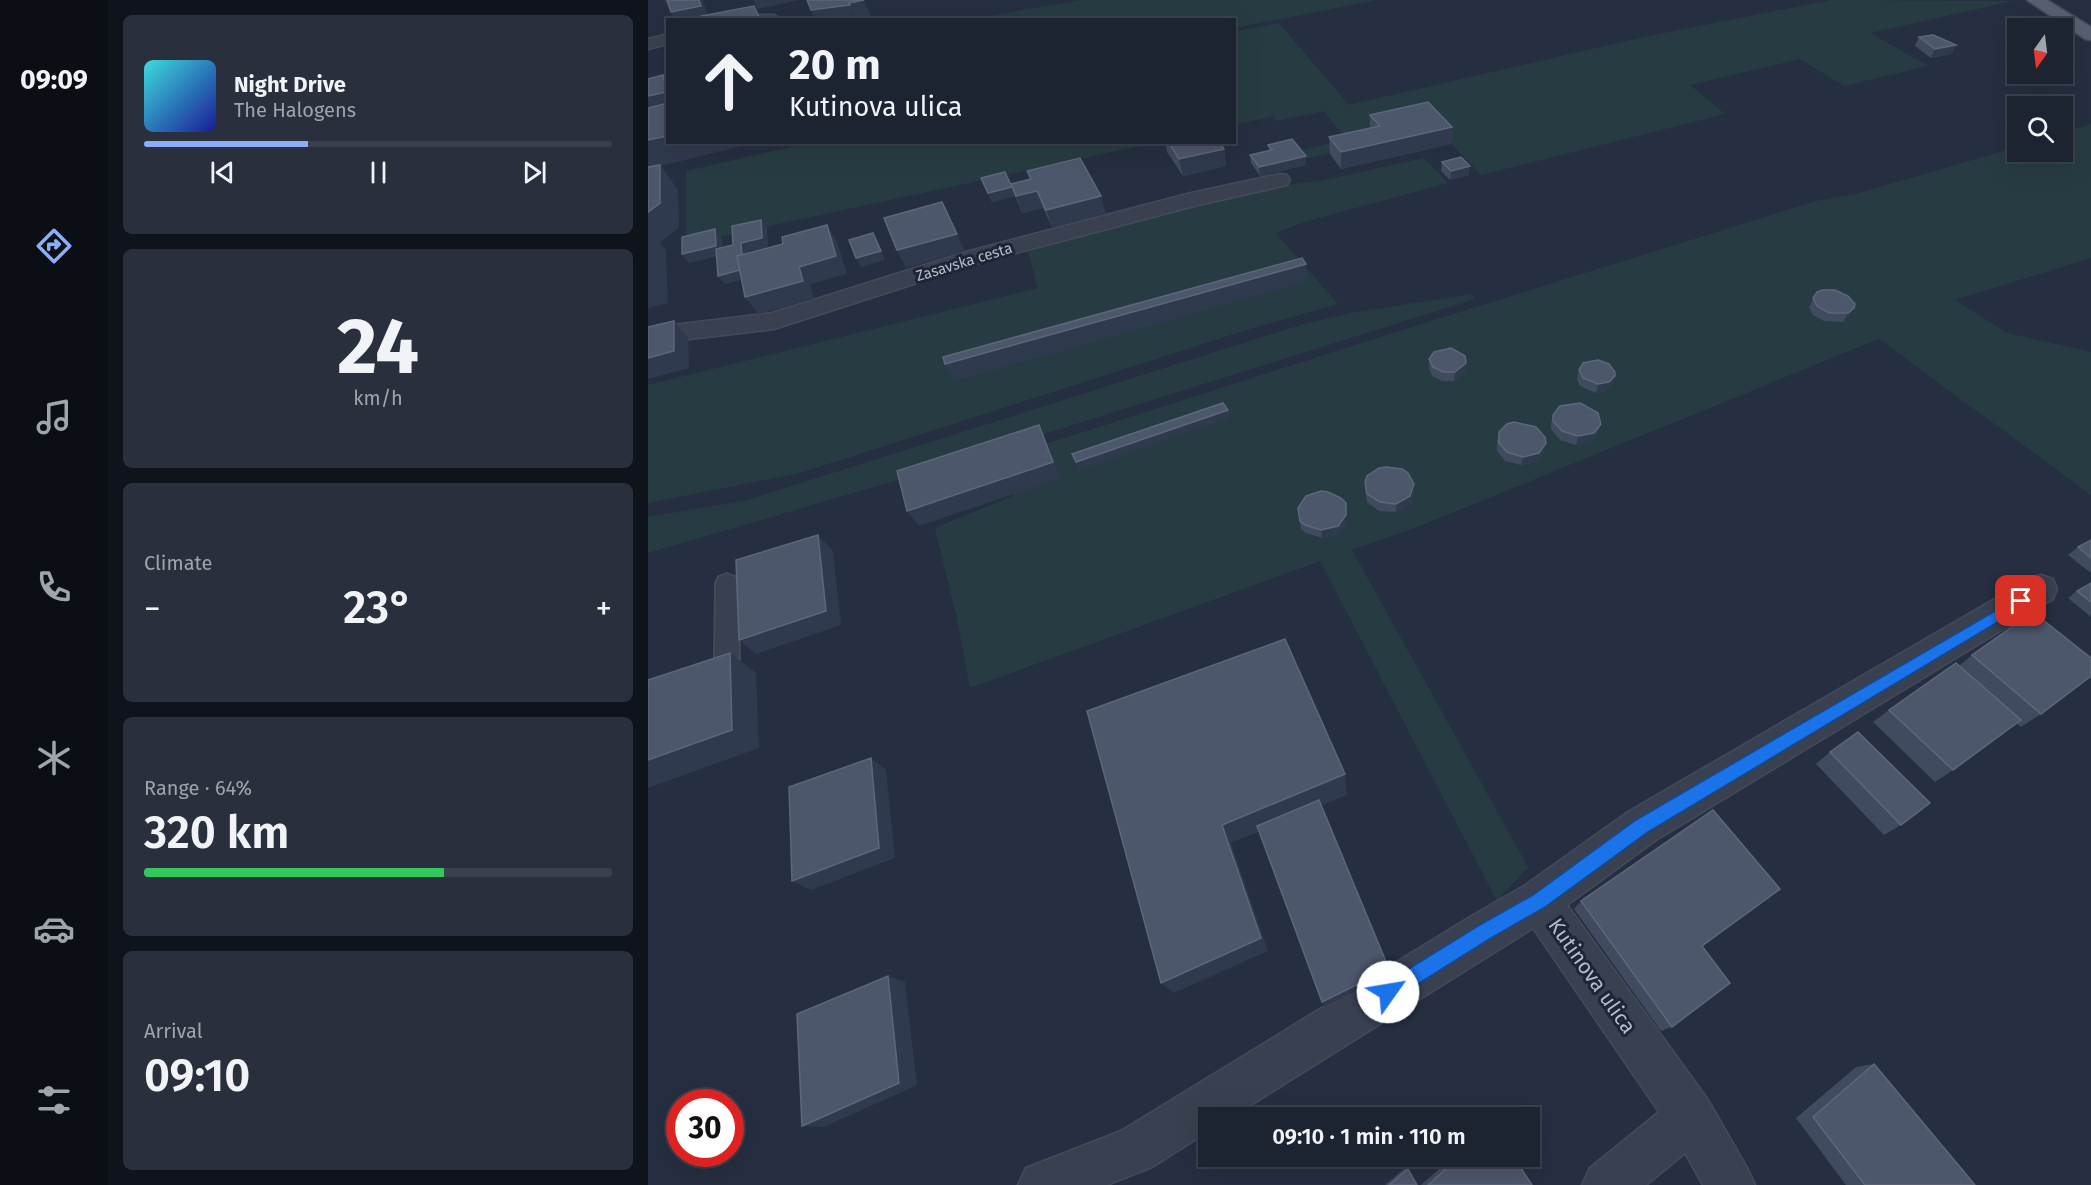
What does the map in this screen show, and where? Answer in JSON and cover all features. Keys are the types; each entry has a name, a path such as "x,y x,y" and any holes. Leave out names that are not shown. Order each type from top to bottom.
{"main road":[{"path":"2035,0 2091,35"}],"street":[{"path":"648,44 666,40"},
{"name":"Zasavska cesta","path":"648,336 774,321 974,257 1195,199 1279,180"},
{"name":"Kutinova ulica","path":"1730,1185 1691,1117 1539,901 1642,826 2041,590"},
{"path":"1043,1185 1135,1150 1485,932 1539,901"},
{"path":"1607,1185 1691,1117"}],"lane":[{"path":"693,680 727,668 727,583"}],"green space":[{"path":"1080,0 1375,0 1236,28 1236,18 979,18"},
{"path":"1831,0 2013,1 1870,33 1928,66 1844,86 1800,59 1690,85 1725,114 1481,175 1427,117 1376,142 1304,159 1300,151 1347,139 1323,111 1276,121 1274,116 1236,125 1236,32 1279,23 1349,105 1644,37"},
{"path":"2091,124 2091,258 1955,300 2007,333 2091,352 2091,495 1879,339 1417,527 1352,550 1528,867 1497,901 1320,561 970,688 957,619 935,528 1013,496 999,459 1816,201 1856,194 2007,150 2007,162 2073,162 2073,130"},
{"path":"804,144 1148,144 686,244 686,171"},
{"path":"1424,158 1448,183 1307,221 1276,233 1338,304 1256,327 800,473 648,503 648,385 1038,288 1028,252 1175,208 1251,189 1320,181"},
{"path":"1472,294 1475,299 891,482 648,553 648,517 744,501 1304,324 1351,313"}],"building":[{"path":"667,0 699,0 701,6 671,12"},
{"path":"807,0 864,0 849,3 850,5 811,10"},
{"path":"754,6 760,18 702,18 701,16"},
{"path":"1933,35 1956,45 1935,49 1919,37"},
{"path":"663,75 666,92 648,96 648,79"},
{"path":"1428,102 1452,127 1341,152 1329,137 1380,126 1370,115"},
{"path":"666,104 666,136 648,140 648,108"},
{"path":"1292,139 1306,156 1259,167 1250,155 1272,150 1268,145"},
{"path":"1169,144 1220,144 1224,149 1179,159"},
{"path":"1461,157 1470,166 1451,171 1442,162"},
{"path":"1080,158 1101,196 1046,210 1037,191 1016,196 1011,184 1031,179 1027,171"},
{"path":"660,165 660,203 648,212 648,167"},
{"path":"1005,172 1012,187 988,193 981,178"},
{"path":"942,202 957,234 897,250 884,218"},
{"path":"761,220 762,238 741,243 742,255 737,256 740,270 718,276 716,249 733,245 732,226"},
{"path":"827,225 836,256 799,267 803,281 745,297 737,256 783,244 782,237"},
{"path":"715,229 716,246 682,254 682,237"},
{"path":"873,233 881,251 856,258 849,240"},
{"path":"1302,258 1306,264 945,364 943,357"},
{"path":"1835,290 1848,296 1855,304 1854,308 1848,313 1829,313 1817,306 1813,298 1817,292"},
{"path":"674,321 674,351 648,358 648,327"},
{"path":"1451,348 1465,356 1466,363 1455,372 1443,372 1433,367 1429,359 1434,352"},
{"path":"1598,360 1609,364 1615,372 1615,376 1609,382 1598,384 1583,378 1579,370 1583,363"},
{"path":"1223,403 1228,410 1076,462 1072,454"},
{"path":"1580,403 1598,413 1601,424 1594,433 1578,436 1562,431 1553,421 1553,415 1560,406"},
{"path":"1514,422 1536,427 1545,437 1546,443 1539,453 1523,457 1507,452 1499,443 1499,432 1507,424"},
{"path":"1039,425 1053,462 907,511 897,471"},
{"path":"1379,468 1402,469 1408,473 1414,484 1410,496 1396,504 1380,502 1367,494 1365,482 1367,476"},
{"path":"1321,491 1341,498 1346,503 1346,515 1338,526 1321,530 1300,521 1298,508 1306,496"},
{"path":"818,535 826,611 739,640 736,560"},
{"path":"2091,540 2091,558 2078,547"},
{"path":"2091,583 2091,602 2077,591"},
{"path":"2033,612 2091,658 2091,676 2041,714 1972,655"},
{"path":"1285,639 1345,774 1222,825 1261,938 1161,983 1087,711"},
{"path":"730,653 732,730 648,760 648,680"},
{"path":"1956,663 2021,720 1953,770 1889,710"},
{"path":"1858,732 1930,803 1901,825 1830,752"},
{"path":"871,758 879,848 792,881 789,787"},
{"path":"1319,800 1389,969 1322,1002 1257,826"},
{"path":"1713,810 1780,889 1702,946 1730,983 1672,1027 1581,901"},
{"path":"888,976 899,1083 802,1126 797,1014"},
{"path":"1874,1064 1975,1185 1865,1185 1813,1117"},
{"path":"1448,1167 1520,1167 1532,1185 1428,1185"},
{"path":"1408,1169 1417,1185 1389,1185"}],"route":[{"path":"1388,992 1539,901 1642,826 2021,601"}]}
